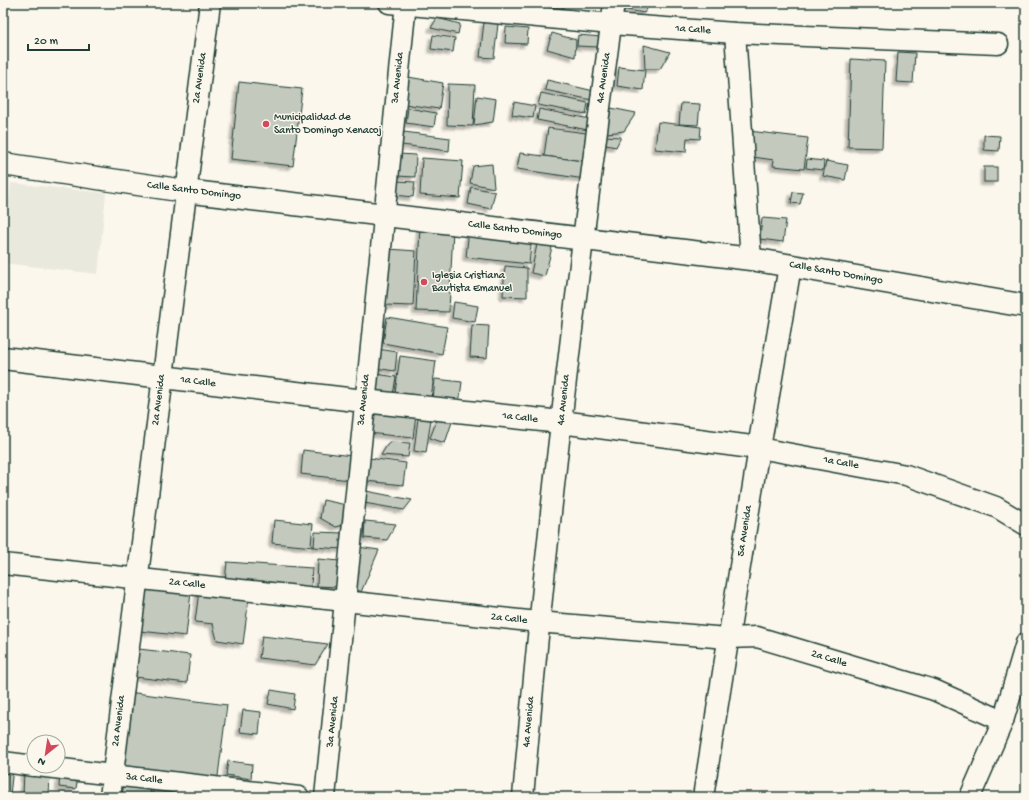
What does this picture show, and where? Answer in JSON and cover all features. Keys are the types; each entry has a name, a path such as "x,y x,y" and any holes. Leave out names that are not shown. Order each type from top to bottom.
{"main road":[{"name":"Calle Santo Domingo","path":"3,164 185,191 751,259 1026,306"},
{"name":"5a Avenida","path":"759,448 790,266"},
{"name":"1a Calle","path":"3,358 364,401 562,422 759,448"}],"street":[{"name":"2a Avenida","path":"110,797 136,579 210,3"},
{"name":"4a Avenida","path":"522,797 538,622 582,238 614,3"},
{"name":"1a Calle","path":"400,4 735,34 998,44"},
{"name":"3a Avenida","path":"325,797 384,214 400,4"},
{"path":"735,34 751,259"},
{"name":"1a Calle","path":"759,448 906,475 996,507 1026,525"},
{"name":"5a Avenida","path":"704,797 727,638 759,448"},
{"name":"2a Calle","path":"3,564 538,622 727,638 757,637 934,690 1002,721"},
{"path":"970,797 1002,721 1026,643"},
{"path":"3,762 26,765"},
{"name":"3a Calle","path":"66,769 299,797"}],"shaded area":[{"path":"11,183 106,193 98,274 3,263"}],"building":[{"path":"538,3 564,3 563,15 537,12"},
{"path":"623,3 644,3 649,6 644,13 622,9"},
{"path":"437,18 460,24 458,34 431,28"},
{"path":"484,22 498,24 494,58 480,57"},
{"path":"506,27 528,29 527,44 505,43"},
{"path":"552,33 576,40 575,57 547,49"},
{"path":"433,35 455,38 453,52 431,49"},
{"path":"578,35 602,37 598,47 577,46"},
{"path":"644,45 670,52 660,69 645,69"},
{"path":"898,52 915,53 913,83 896,82"},
{"path":"851,59 885,61 882,148 848,147"},
{"path":"619,67 645,70 643,90 617,86"},
{"path":"408,77 443,83 439,109 404,104"},
{"path":"547,80 594,91 592,100 545,90"},
{"name":"Municipalidad de Santo Domingo Xenacoj","path":"239,82 302,89 293,166 231,159"},
{"path":"448,84 475,85 473,126 447,125"},
{"path":"541,93 588,103 586,114 538,105"},
{"path":"477,96 496,99 493,122 474,125"},
{"path":"514,102 535,106 533,118 512,115"},
{"path":"681,103 700,104 698,125 679,124"},
{"path":"408,108 436,113 434,127 406,123"},
{"path":"611,108 636,113 624,131 607,133"},
{"path":"539,109 590,119 588,130 537,120"},
{"path":"658,122 701,127 700,139 687,138 686,152 655,149"},
{"path":"548,128 586,133 583,161 544,156"},
{"path":"749,131 808,138 804,169 773,166 774,160 746,156"},
{"path":"404,132 450,138 449,151 402,145"},
{"path":"984,135 1000,136 999,151 984,150"},
{"path":"603,136 621,137 616,147 606,145"},
{"path":"520,153 583,161 587,163 585,179 517,169"},
{"path":"398,154 416,155 415,177 397,176"},
{"path":"422,158 463,161 460,198 420,195"},
{"path":"807,159 824,161 823,170 806,168"},
{"path":"826,161 848,165 845,180 823,176"},
{"path":"492,164 494,188 470,183 473,166"},
{"path":"984,167 997,167 997,182 984,182"},
{"path":"396,181 415,182 413,197 395,195"},
{"path":"471,187 495,192 491,209 468,204"},
{"path":"793,192 803,193 800,204 791,203"},
{"path":"762,218 786,220 783,242 760,239"},
{"path":"420,227 453,229 449,312 416,311"},
{"path":"469,229 532,237 529,264 466,257"},
{"path":"538,240 553,243 545,276 531,273"},
{"path":"389,249 416,251 413,306 385,305"},
{"path":"505,266 527,268 527,297 503,296"},
{"path":"454,302 478,306 475,322 452,318"},
{"path":"387,317 447,327 442,354 383,343"},
{"path":"472,325 489,326 487,358 470,357"},
{"path":"378,349 397,352 395,371 375,368"},
{"path":"400,356 436,361 431,398 395,393"},
{"path":"376,374 396,377 393,395 373,392"},
{"path":"435,379 462,382 459,404 433,400"},
{"path":"372,408 416,414 413,438 369,433"},
{"path":"438,417 452,422 445,443 430,438"},
{"path":"418,418 431,419 426,453 414,451"},
{"path":"389,442 410,443 408,457 381,455"},
{"path":"303,450 352,456 349,480 301,474"},
{"path":"369,458 406,463 403,485 366,481"},
{"path":"366,491 412,500 404,510 364,503"},
{"path":"323,500 351,506 347,524 336,527 320,518"},
{"path":"274,520 313,524 311,545 314,547 272,543"},
{"path":"365,521 396,524 387,540 364,538"},
{"path":"315,532 343,533 342,549 314,547"},
{"path":"358,547 379,550 361,592 354,587"},
{"path":"318,559 340,561 338,587 317,586"},
{"path":"227,562 312,568 311,588 225,581"},
{"path":"145,587 191,592 186,636 140,631"},
{"path":"199,591 249,597 243,644 217,640 213,624 195,622"},
{"path":"262,636 328,644 315,665 259,658"},
{"path":"139,649 190,655 187,683 135,677"},
{"path":"271,690 295,694 293,709 268,704"},
{"path":"128,692 227,705 217,784 119,771"},
{"path":"243,710 261,712 259,734 240,732"},
{"path":"228,761 252,764 251,779 226,775"},
{"path":"3,767 13,768 10,795 3,794"},
{"path":"24,770 26,770 26,774 50,774 49,797 23,797"},
{"path":"60,774 78,775 76,789 59,787"},
{"path":"124,782 151,786 150,797 122,797"},
{"path":"154,785 174,789 172,797 152,797"},
{"path":"182,787 199,790 198,797 180,797"}],"place":[{"name":"Municipalidad de Santo Domingo Xenacoj","path":"266,124"},
{"name":"Iglesia Cristiana Bautista Emanuel","path":"424,282"}]}
